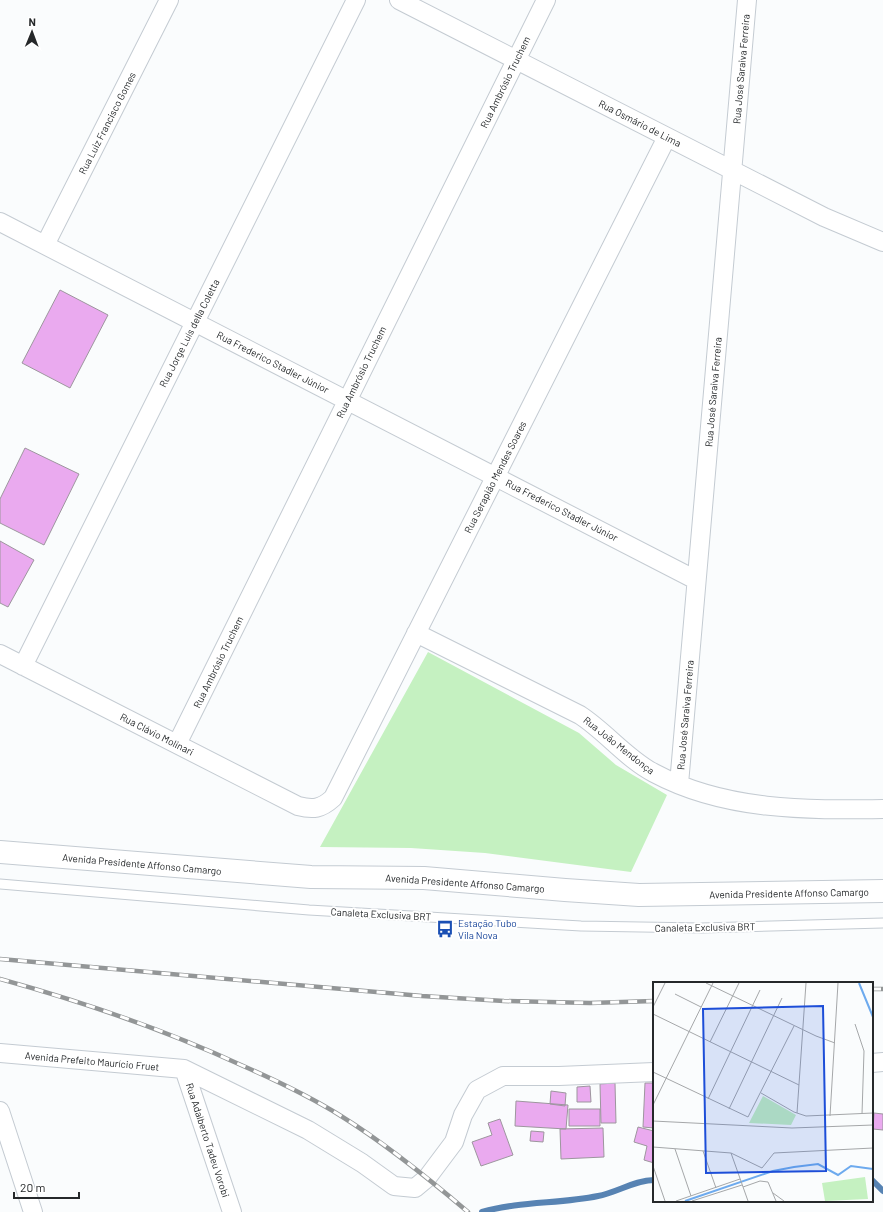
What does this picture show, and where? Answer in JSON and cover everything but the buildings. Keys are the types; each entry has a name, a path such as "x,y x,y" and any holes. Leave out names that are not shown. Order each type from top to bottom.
{"main road":[{"name":"Avenida Presidente Affonso Camargo","path":"0,852 311,877 424,878 639,895 883,891"}],"street":[{"name":"Rua Luiz Francisco Gomes","path":"45,245 169,0"},
{"name":"Rua Jorge Luís della Coletta","path":"23,666 356,0"},
{"name":"Rua Osmário de Lima","path":"399,0 824,217 883,242"},
{"name":"Rua Ambrósio Truchem","path":"177,744 546,0"},
{"name":"Rua José Saraiva Ferreira","path":"679,784 747,0"},
{"name":"Rua Serapião Mendes Soares","path":"315,809 325,805 333,798 667,137"},
{"name":"Rua Frederico Stadler Júnior","path":"0,222 696,580"},
{"name":"Rua João Mendonça","path":"416,633 580,715 596,725 637,761 654,773 679,784 710,795 746,804 786,809 883,809"},
{"name":"Rua Clávio Molinari","path":"0,654 298,806 315,809"},
{"name":"Avenida Prefeito Maurício Fruet","path":"0,1052 184,1069"},
{"path":"873,1063 883,1062"},
{"path":"184,1069 308,1130 362,1163 394,1186 415,1188 427,1178 454,1142 463,1115 477,1090 503,1076 559,1076 653,1072"},
{"name":"Rua Adalberto Tadeu Vorobi","path":"184,1069 232,1212"},
{"path":"0,1111 33,1212"}],"lane":[{"name":"Canaleta Exclusiva BRT","path":"0,884 309,910 581,926 701,928 883,923"}],"green space":[{"path":"428,652 579,733 616,765 667,795 631,872 485,853 411,848 320,847"}],"waterway":[{"path":"482,1212 496,1208 525,1204 584,1199 612,1192 640,1182 653,1180"},
{"path":"873,1181 883,1191"}],"railway":[{"path":"0,959 422,996 504,1001 590,1003 653,1001"},
{"path":"0,979 62,997 122,1017 212,1052 266,1076 317,1102 358,1127 422,1174 468,1212"},
{"path":"873,989 883,989"}],"place":[{"name":"Estação Tubo Vila Nova","path":"445,929"}]}
